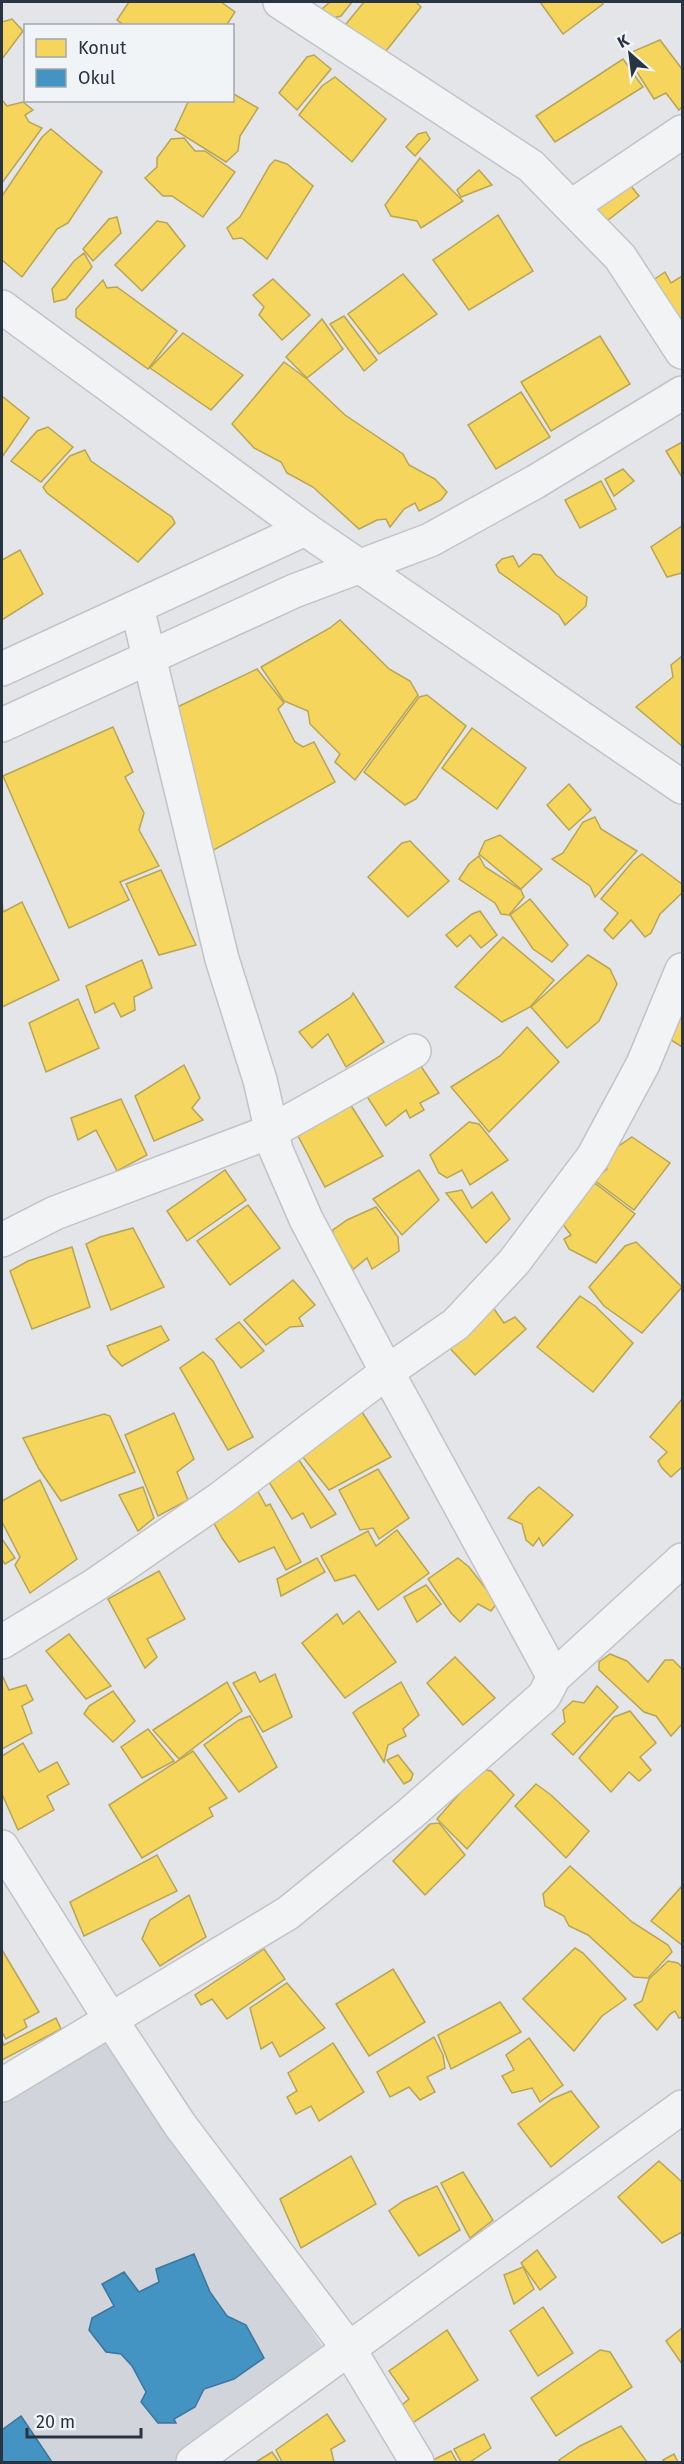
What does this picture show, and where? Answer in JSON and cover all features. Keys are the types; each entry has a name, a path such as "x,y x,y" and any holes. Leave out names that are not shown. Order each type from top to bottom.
{"street":[{"path":"280,2 531,165 620,257 682,352"},
{"path":"572,206 682,132"},
{"path":"2,307 305,529 682,787"},
{"path":"2,724 294,591 430,540 535,482 682,393"},
{"path":"2,669 305,529"},
{"path":"137,607 222,959 260,1080 276,1150 306,1219 554,1677"},
{"path":"2,1642 95,1585 221,1498 387,1372 456,1324 514,1262 593,1156 644,1064 682,970"},
{"path":"2,1240 55,1213 272,1131 414,1051"},
{"path":"2,2085 288,1912 410,1814 544,1696 554,1677 682,1560"},
{"path":"2,1847 180,2125 348,2349 417,2463"},
{"path":"193,2463 682,2107"}],"shaded area":[{"path":"115,2034 322,2346 183,2462 2,2462 2,2093"}],"building: Konut":[{"path":"129,2 221,2 235,12 227,24 122,24 117,20"},
{"path":"330,2 352,2 341,16 325,20 323,8"},
{"path":"364,2 416,2 421,7 382,56 353,38 346,24"},
{"path":"540,2 602,2 603,4 563,34"},
{"path":"12,19 23,31 2,59 2,22"},
{"path":"660,40 682,69 682,107 679,110 666,93 654,99 628,58 634,51"},
{"path":"314,55 331,69 297,110 279,93 307,57"},
{"path":"623,59 643,87 555,142 536,116"},
{"path":"335,77 386,119 352,162 299,115 322,86"},
{"path":"234,94 258,108 240,136 238,151 226,162 175,130 188,102 234,102"},
{"path":"2,100 7,106 23,102 33,110 25,115 29,122 42,128 2,183"},
{"path":"51,129 102,172 68,223 57,229 22,277 2,260 2,196 42,137"},
{"path":"426,132 430,139 415,156 406,147 418,134"},
{"path":"184,138 195,151 205,151 235,172 203,217 172,196 163,196 145,178 157,167 157,158 171,139"},
{"path":"420,158 463,201 421,228 417,221 391,216 385,205"},
{"path":"275,160 287,164 313,186 267,259 242,238 233,239 227,228 240,217"},
{"path":"479,170 492,185 461,197 457,190"},
{"path":"626,180 639,196 599,227 590,209"},
{"path":"498,215 533,271 469,310 433,260"},
{"path":"117,217 121,233 93,261 83,249 109,219"},
{"path":"157,221 167,223 185,246 142,291 115,265"},
{"path":"84,253 92,267 66,299 54,302 52,289 74,261"},
{"path":"665,272 671,283 682,276 682,340 652,281"},
{"path":"403,274 437,314 379,354 348,314"},
{"path":"273,279 310,315 282,340 259,315 264,307 253,295"},
{"path":"103,280 107,288 117,287 177,331 148,369 76,317 76,309"},
{"path":"344,316 377,360 364,371 330,324"},
{"path":"322,319 343,349 307,378 286,357"},
{"path":"183,333 243,375 211,410 150,368"},
{"path":"600,336 630,384 551,431 521,382"},
{"path":"284,362 307,379 345,415 403,454 409,465 435,479 447,492 441,500 419,511 415,503 404,509 390,527 386,519 377,520 359,529 313,487 287,473 281,462 254,448 232,424"},
{"path":"521,392 550,437 496,469 468,425"},
{"path":"2,396 29,418 2,457"},
{"path":"48,427 73,447 41,482 11,461 37,431"},
{"path":"682,442 682,477 666,451"},
{"path":"85,450 91,461 172,517 175,523 138,562 47,493 43,487 70,456"},
{"path":"623,469 634,481 614,496 605,479"},
{"path":"601,481 616,509 580,528 565,500"},
{"path":"682,526 682,573 667,577 651,547"},
{"path":"20,550 43,594 2,620 2,560"},
{"path":"533,554 541,555 556,575 587,597 586,606 565,625 559,615 499,572 496,565 502,559 513,556 519,567"},
{"path":"340,620 389,669 410,681 418,695 355,780 335,762 340,754 310,724 308,711 284,701 261,667"},
{"path":"682,656 682,746 636,707 673,677 671,665"},
{"path":"257,669 284,703 278,709 295,742 303,747 314,742 335,782 212,851 167,712"},
{"path":"427,695 466,726 416,799 405,805 364,772 419,697"},
{"path":"113,727 133,772 125,777 144,813 139,830 159,866 120,882 129,900 69,928 3,776"},
{"path":"472,728 526,768 497,809 442,768"},
{"path":"569,784 591,810 569,830 547,805"},
{"path":"595,817 601,829 637,851 595,897 590,886 552,859 563,853 583,822"},
{"path":"500,835 542,869 521,889 479,854 485,841"},
{"path":"410,841 449,881 408,917 368,877 402,843"},
{"path":"642,854 682,884 682,893 660,914 651,933 645,937 631,920 613,939 604,930 618,913 601,899 633,861"},
{"path":"479,856 485,867 521,890 524,897 509,915 501,914 495,903 459,879 469,864"},
{"path":"161,870 196,945 159,955 126,884"},
{"path":"530,899 568,945 552,962 533,949 510,915"},
{"path":"2,901 3,912 22,902 59,980 2,1007"},
{"path":"480,911 497,935 481,948 470,935 457,947 446,935 472,914"},
{"path":"503,937 554,980 530,1007 502,1022 455,987"},
{"path":"588,955 610,969 617,984 599,1021 567,1048 531,1007"},
{"path":"142,960 152,988 134,997 135,1010 121,1017 114,1003 95,1013 86,986"},
{"path":"353,993 384,1042 346,1067 328,1034 312,1048 299,1032 351,997"},
{"path":"78,999 99,1048 46,1072 29,1023"},
{"path":"682,1001 682,1047 658,1032"},
{"path":"527,1027 559,1062 489,1132 451,1087 500,1056"},
{"path":"418,1062 439,1093 420,1103 424,1110 410,1118 406,1110 386,1126 366,1095"},
{"path":"184,1065 200,1098 192,1108 203,1120 154,1141 135,1096"},
{"path":"121,1099 147,1155 117,1171 96,1130 78,1140 71,1118"},
{"path":"350,1104 383,1156 325,1187 298,1136"},
{"path":"469,1122 479,1124 508,1160 470,1185 462,1170 447,1178 439,1173 430,1155"},
{"path":"632,1137 670,1163 634,1210 594,1180 607,1169 601,1158"},
{"path":"225,1170 246,1200 187,1241 167,1211"},
{"path":"419,1170 439,1200 402,1235 373,1199"},
{"path":"585,1181 596,1184 635,1214 596,1263 569,1249 564,1239 571,1235 556,1215"},
{"path":"462,1190 472,1208 492,1192 510,1219 486,1243 446,1193"},
{"path":"248,1205 280,1248 230,1285 197,1241"},
{"path":"376,1207 398,1237 399,1251 372,1269 367,1258 350,1272 352,1267 333,1240 333,1230 347,1220"},
{"path":"133,1228 164,1287 111,1310 86,1244 100,1237"},
{"path":"636,1242 682,1287 642,1333 604,1306 589,1287 625,1246"},
{"path":"72,1247 90,1307 32,1329 10,1271 28,1261"},
{"path":"293,1280 315,1305 299,1318 303,1326 290,1327 266,1345 244,1320"},
{"path":"580,1296 595,1306 633,1343 593,1392 537,1347"},
{"path":"487,1299 504,1323 515,1317 526,1329 475,1375 443,1341"},
{"path":"239,1322 264,1351 241,1368 216,1339"},
{"path":"161,1326 169,1340 122,1366 111,1355 107,1346"},
{"path":"203,1352 213,1361 253,1437 228,1450 180,1368"},
{"path":"682,1399 682,1467 671,1477 658,1461 667,1452 650,1437"},
{"path":"362,1412 391,1457 329,1490 298,1451"},
{"path":"174,1413 194,1459 177,1472 188,1500 158,1516 125,1435"},
{"path":"104,1414 110,1416 135,1472 61,1501 39,1469 23,1438"},
{"path":"294,1453 336,1514 311,1528 303,1513 292,1519 264,1474"},
{"path":"378,1469 409,1518 379,1539 373,1528 360,1530 339,1490"},
{"path":"40,1480 77,1559 30,1593 15,1565 20,1557 2,1522 2,1501"},
{"path":"254,1484 266,1506 270,1504 301,1562 286,1570 274,1547 239,1562 210,1516"},
{"path":"143,1487 154,1518 138,1531 119,1495"},
{"path":"539,1487 573,1515 543,1546 539,1538 533,1546 526,1540 522,1524 508,1518"},
{"path":"397,1530 429,1573 378,1610 355,1575 335,1581 321,1556 368,1531 376,1546"},
{"path":"2,1539 15,1558 5,1564 2,1560"},
{"path":"317,1558 325,1572 281,1596 277,1579"},
{"path":"458,1558 469,1567 497,1603 491,1611 478,1604 460,1622 451,1613 428,1579"},
{"path":"159,1571 185,1619 147,1639 157,1657 145,1668 108,1599"},
{"path":"426,1585 441,1604 417,1622 404,1597"},
{"path":"359,1611 396,1662 345,1698 302,1643 337,1614 343,1624"},
{"path":"69,1634 111,1686 86,1699 46,1651"},
{"path":"610,1654 627,1661 648,1682 665,1660 673,1660 682,1669 682,1724 671,1736 656,1716 644,1712 599,1670 599,1662"},
{"path":"455,1657 495,1698 463,1725 427,1683"},
{"path":"255,1672 260,1682 275,1674 292,1717 263,1732 233,1683"},
{"path":"2,1675 9,1690 26,1685 33,1700 22,1706 32,1733 2,1749"},
{"path":"227,1682 242,1711 179,1759 153,1730"},
{"path":"401,1682 419,1715 403,1729 406,1736 388,1745 384,1762 353,1713"},
{"path":"597,1686 618,1707 573,1755 552,1734 565,1722 563,1710 573,1701 584,1703"},
{"path":"113,1691 135,1721 113,1742 84,1714 89,1706"},
{"path":"630,1711 656,1743 640,1757 651,1770 639,1781 629,1772 611,1792 579,1758 614,1717"},
{"path":"250,1716 277,1767 239,1792 204,1745 239,1720"},
{"path":"148,1729 174,1761 142,1778 121,1747"},
{"path":"23,1743 39,1772 57,1762 69,1784 47,1796 54,1810 18,1830 2,1794 2,1756"},
{"path":"193,1751 227,1798 209,1808 213,1816 142,1858 109,1805"},
{"path":"398,1755 413,1774 411,1780 404,1784 387,1760"},
{"path":"481,1769 491,1771 514,1795 467,1849 437,1819"},
{"path":"536,1784 589,1831 566,1858 515,1806"},
{"path":"439,1823 465,1855 425,1895 393,1861 430,1824"},
{"path":"157,1855 177,1891 84,1936 70,1902"},
{"path":"570,1866 632,1922 668,1945 672,1952 648,1978 634,1977 588,1935 569,1926 564,1916 545,1906 543,1894"},
{"path":"682,1886 682,1945 651,1921"},
{"path":"189,1895 206,1937 160,1966 142,1939 150,1920"},
{"path":"575,1948 583,1953 626,1999 602,2016 574,2051 523,1999"},
{"path":"264,1949 285,1979 227,2019 212,1999 201,2005 195,1995"},
{"path":"2,1950 39,2012 24,2020 27,2027 6,2039 2,2032"},
{"path":"668,1961 678,1963 682,1967 682,2017 679,2018 675,2011 657,2030 634,2005 642,2001 649,1979"},
{"path":"393,1969 425,2022 369,2056 336,2004"},
{"path":"287,1983 325,2028 280,2057 272,2042 261,2049 250,2008"},
{"path":"500,2002 521,2032 451,2069 438,2035"},
{"path":"56,2018 61,2029 2,2060 2,2040 4,2045"},
{"path":"434,2037 443,2055 445,2068 427,2077 435,2092 420,2100 409,2087 390,2097 377,2072"},
{"path":"529,2038 563,2085 540,2102 532,2088 512,2093 502,2076 514,2070 506,2055"},
{"path":"333,2043 364,2092 319,2121 311,2106 296,2114 287,2097 297,2091 288,2073"},
{"path":"571,2091 599,2127 551,2167 518,2124 552,2099"},
{"path":"351,2156 376,2204 301,2248 280,2199"},
{"path":"659,2161 682,2182 682,2232 662,2243 618,2197"},
{"path":"463,2172 493,2220 470,2238 441,2183"},
{"path":"437,2186 460,2230 419,2256 389,2211 403,2201"},
{"path":"537,2250 556,2277 540,2290 521,2263"},
{"path":"523,2267 534,2289 514,2304 504,2275"},
{"path":"543,2307 573,2353 538,2376 510,2331"},
{"path":"682,2328 682,2364 666,2341"},
{"path":"447,2330 478,2380 405,2428 396,2410 409,2399 389,2371"},
{"path":"600,2350 610,2352 632,2387 556,2436 531,2398"},
{"path":"327,2414 345,2441 331,2449 334,2462 282,2462 276,2450"},
{"path":"621,2426 647,2462 561,2462 559,2460 580,2446"},
{"path":"484,2434 491,2448 470,2462 461,2462 454,2449"},
{"path":"451,2451 457,2462 429,2462"},
{"path":"272,2452 279,2462 256,2462"},
{"path":"674,2454 678,2462 663,2460"}],"building: Okul":[{"path":"194,2254 210,2292 227,2316 246,2325 264,2358 234,2379 204,2389 195,2407 174,2419 176,2423 158,2423 141,2402 146,2392 132,2366 121,2354 106,2352 89,2330 92,2318 114,2306 102,2284 124,2272 139,2292 159,2282 156,2269"},
{"path":"21,2416 52,2462 2,2462 2,2430"}]}
